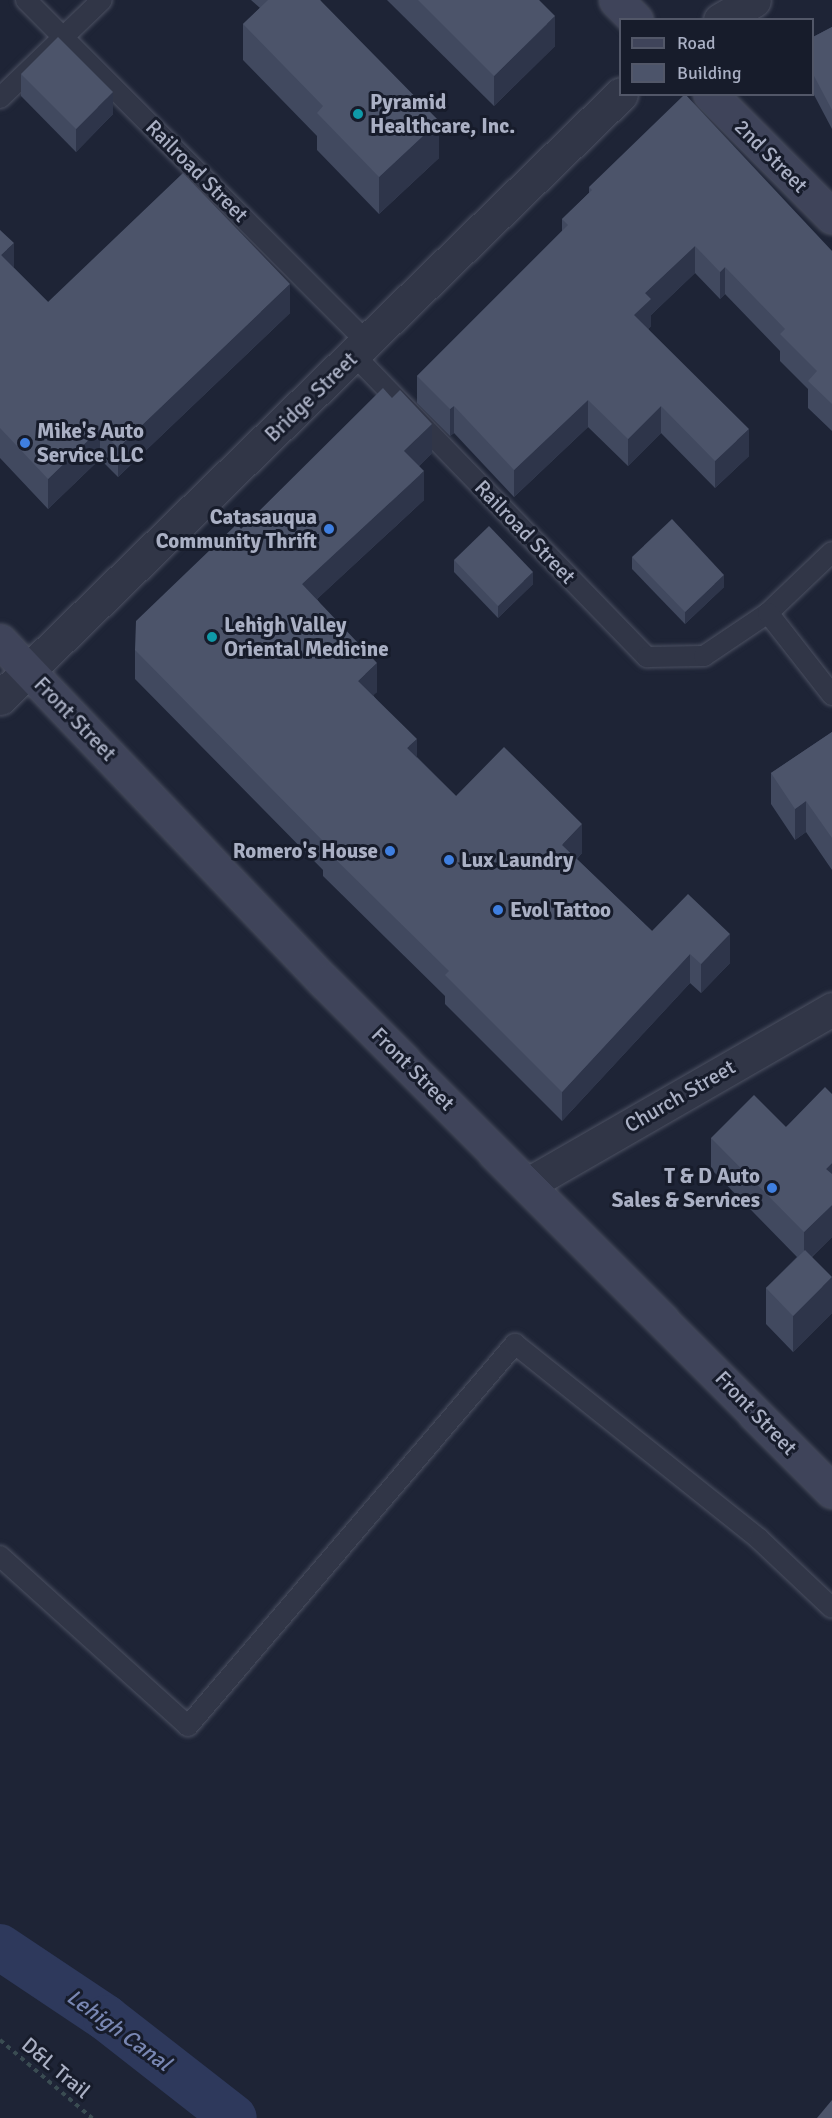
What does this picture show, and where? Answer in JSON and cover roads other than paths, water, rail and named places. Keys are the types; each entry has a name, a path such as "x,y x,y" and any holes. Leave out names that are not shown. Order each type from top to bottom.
{"main road":[{"path":"616,0 634,18"},
{"name":"2nd Street","path":"712,96 832,217"},
{"name":"Front Street","path":"0,641 324,981 832,1491"}],"street":[{"path":"723,18 754,0"},
{"name":"Bridge Street","path":"0,698 619,96"},
{"name":"Church Street","path":"528,1184 832,1009"}],"lane":[{"name":"Railroad Street","path":"26,0 360,349 646,657 704,656 768,613"},
{"path":"0,98 102,0"},
{"path":"832,552 768,613 832,695"},
{"path":"0,1556 188,1726 515,1344 759,1539 832,1608"}],"waterway":[{"name":"Lehigh Canal","path":"0,1947 106,2018 234,2118"}],"place":[{"name":"Pyramid Healthcare, Inc.","path":"358,114"},
{"name":"Mike's Auto Service LLC","path":"25,443"},
{"name":"Catasauqua Community Thrift","path":"329,529"},
{"name":"Lehigh Valley Oriental Medicine","path":"212,637"},
{"name":"Romero's House","path":"390,851"},
{"name":"Lux Laundry","path":"449,860"},
{"name":"Evol Tattoo","path":"498,910"},
{"name":"T & D Auto Sales & Services","path":"772,1188"}]}
